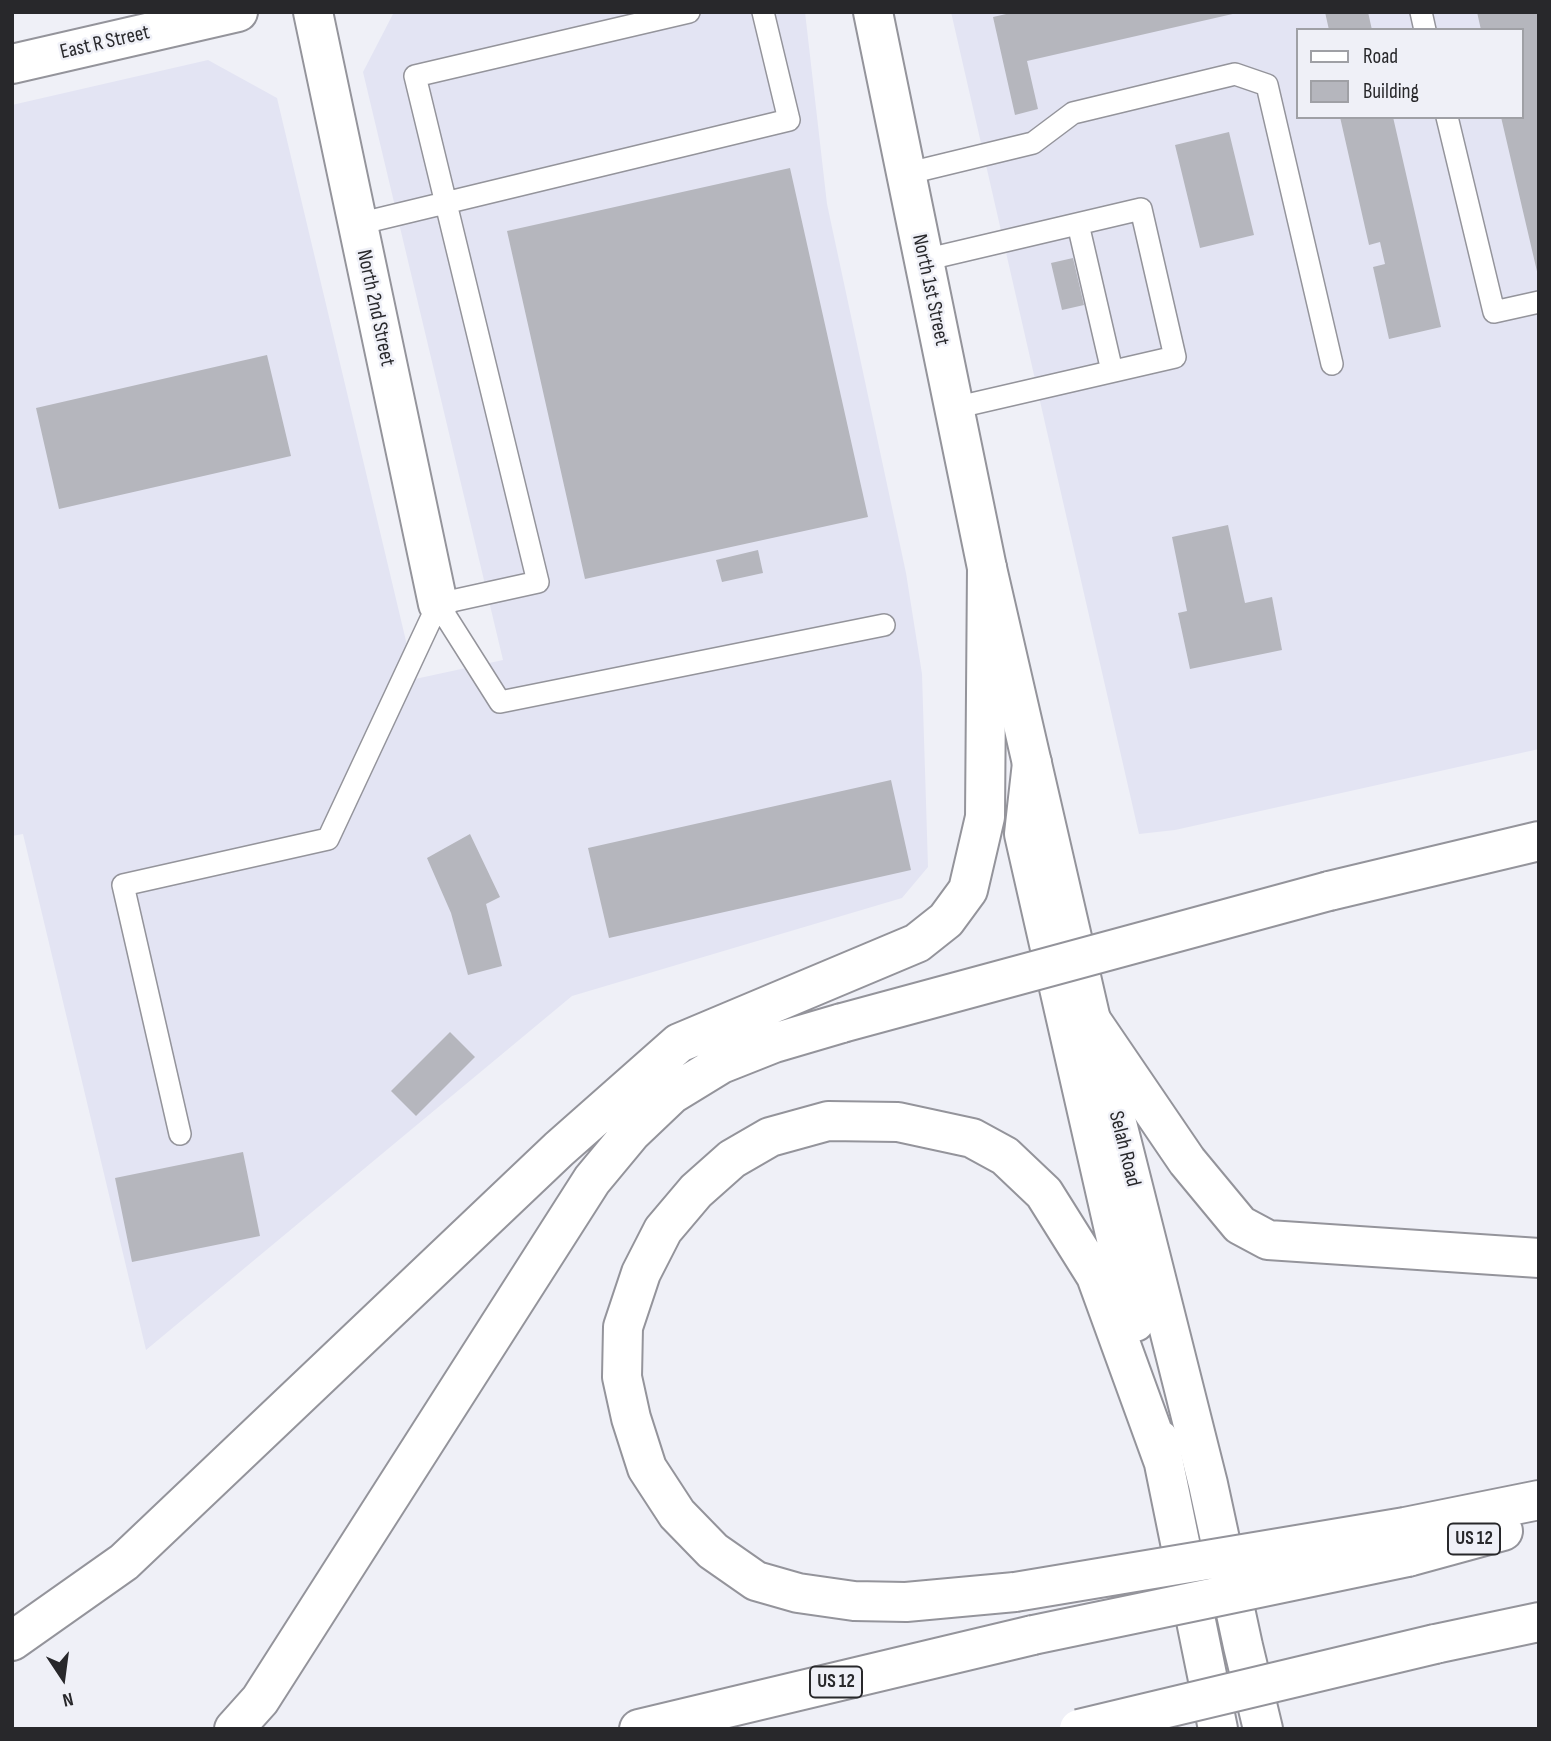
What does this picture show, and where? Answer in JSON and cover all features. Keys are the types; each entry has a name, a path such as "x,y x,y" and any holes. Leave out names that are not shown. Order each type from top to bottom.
{"main road":[{"name":"East R Street","path":"12,64 238,12"},
{"name":"North 2nd Street","path":"313,12 438,604"},
{"name":"North 1st Street","path":"873,12 987,568"},
{"name":"Selah Road","path":"987,568 1091,1020 1208,1484 1242,1646 1263,1729"},
{"path":"12,1640 124,1562 559,1149 679,1043 917,943 946,920 968,890 985,817 987,568"},
{"path":"1032,763 1024,834 1136,1327 1218,1729"},
{"path":"234,1729 260,1700 592,1180 631,1133 672,1094 721,1064 774,1043 842,1023 1329,891 1539,841"},
{"path":"1091,1020 1187,1161 1240,1225 1268,1240 1539,1258"},
{"path":"1164,1463 1097,1276 1044,1193 1005,1156 972,1138 898,1122 828,1121 770,1137 732,1159 696,1191 663,1230 641,1273 623,1327 622,1377 631,1418 647,1468 677,1514 713,1551 757,1581 798,1593 853,1601 906,1602 1015,1592 1406,1542 1539,1500"},
{"name":"US 12","path":"639,1729 1406,1542 1539,1521"},
{"path":"1079,1729 1435,1644 1539,1622"}],"lane":[{"path":"438,604 538,582 415,76 689,12"},
{"path":"358,224 789,120 763,12"},
{"path":"905,174 1033,143 1073,113 1235,74 1267,85 1332,364"},
{"path":"1447,119 1494,312 1539,302"},
{"path":"924,260 1141,209 1175,357 954,408"},
{"path":"1078,224 1112,371"},
{"path":"438,604 500,702 884,625"},
{"path":"180,1134 123,885 328,839 438,604"}],"shaded area":[{"path":"805,12 827,204 906,573 922,674 928,867 902,898 572,996 146,1350 23,834 12,836 12,105 208,60 277,98 415,679 503,660 363,72 393,14"},
{"path":"951,12 1539,12 1539,749 1175,830 1139,834"}],"building":[{"path":"1015,12 1237,13 1027,61 1038,109 1015,115 993,17"},
{"path":"1325,12 1368,12 1372,28 1329,28"},
{"path":"1477,12 1539,12 1539,280 1501,119 1523,119 1523,28 1481,28"},
{"path":"1340,119 1393,119 1441,327 1389,339 1373,267 1385,264 1380,242 1369,245"},
{"path":"1229,132 1254,235 1200,248 1175,145"},
{"path":"790,168 868,517 585,579 507,231"},
{"path":"1073,258 1084,305 1062,310 1051,263"},
{"path":"267,355 291,456 59,509 36,408"},
{"path":"1228,525 1245,603 1272,597 1282,650 1190,669 1178,613 1187,611 1172,537"},
{"path":"758,550 763,573 722,582 716,560"},
{"path":"891,780 911,870 609,938 588,848"},
{"path":"470,834 500,897 486,904 502,966 468,975 451,913 427,858"},
{"path":"450,1032 475,1057 416,1116 391,1091"},
{"path":"243,1152 260,1236 132,1262 115,1178"}]}
